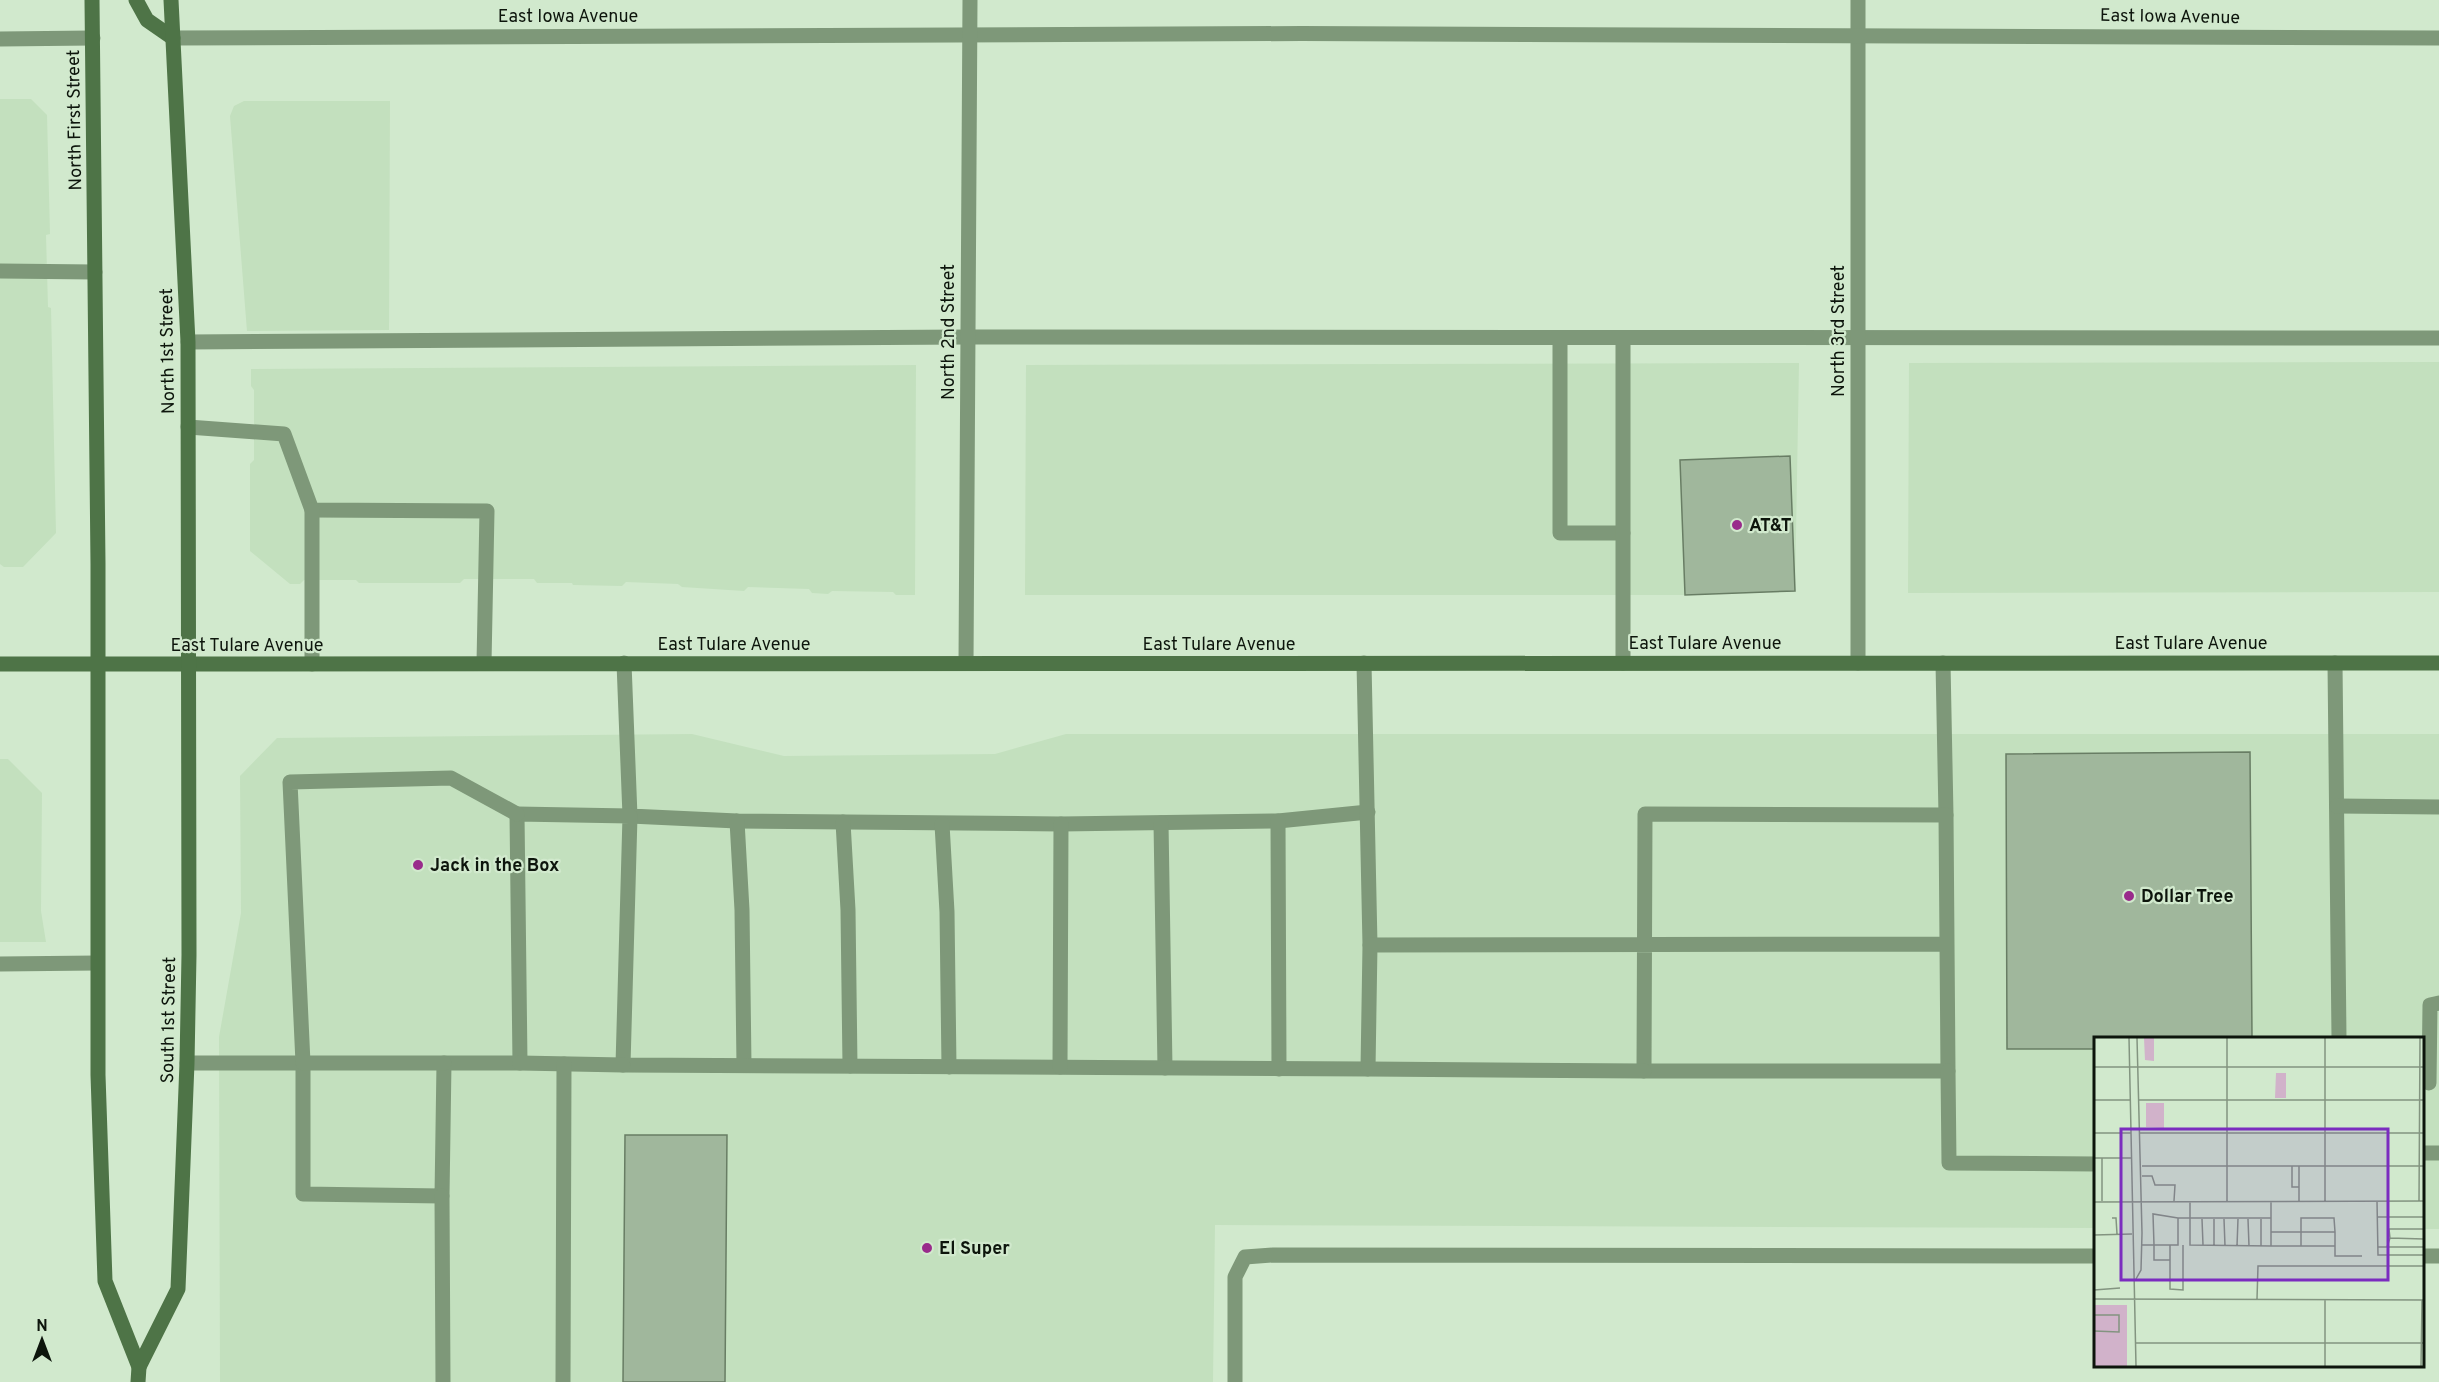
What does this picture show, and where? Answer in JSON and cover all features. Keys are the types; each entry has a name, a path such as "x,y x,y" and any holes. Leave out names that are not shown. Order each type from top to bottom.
{"main road":[{"name":"North First Street","path":"92,0 95,272"},
{"path":"136,0 147,20 173,38"},
{"path":"171,0 173,38"},
{"name":"North 1st Street","path":"173,38 188,342 189,664"},
{"path":"95,272 98,664"},
{"name":"East Tulare Avenue","path":"0,664 2439,663"},
{"name":"South 1st Street","path":"98,664 98,1086 105,1281 139,1375"},
{"name":"South 1st Street","path":"139,1375 178,1289 187,1063 189,664"}],"street":[{"name":"North 2nd Street","path":"966,663 970,0"},
{"name":"North 3rd Street","path":"1858,0 1858,663"},
{"name":"East Iowa Avenue","path":"173,38 970,33 1858,33 2439,38"},
{"path":"0,39 93,38"},
{"path":"0,272 95,272"},
{"path":"188,342 968,337 2439,338"},
{"path":"1560,338 1560,533 1623,533"},
{"path":"1623,338 1623,663"},
{"path":"188,428 284,434 312,510 312,664"},
{"path":"312,510 487,511 484,663"},
{"path":"623,1065 630,816 624,663"},
{"path":"1364,663 1370,945 1368,1069"},
{"path":"1943,663 1947,815 1949,1163 2094,1164"},
{"path":"2336,663 2339,1037"},
{"path":"442,1196 303,1194 303,1063 290,782 451,778 517,814 737,821 942,824 1161,823 1278,821 1368,812"},
{"path":"2337,806 2439,807"},
{"path":"517,814 520,1063"},
{"path":"1644,1071 1645,814 1947,815"},
{"path":"737,821 742,909 744,1065"},
{"path":"1278,821 1279,1069"},
{"path":"843,822 848,910 850,1066"},
{"path":"1161,823 1165,1068"},
{"path":"942,824 947,912 950,1067"},
{"path":"1060,1067 1061,824"},
{"path":"1370,945 1947,944"},
{"path":"0,964 97,963"},
{"path":"2430,1083 2430,1005 2439,1003"},
{"path":"187,1063 1948,1071"},
{"path":"443,1382 444,1063"},
{"path":"563,1382 564,1064"},
{"path":"1235,1382 1235,1276 1245,1257 1273,1254 2094,1256"},
{"path":"2424,1256 2439,1257"}],"shaded area":[{"path":"0,99 31,99 47,115 50,234 46,235 48,307 51,308 56,533 23,567 4,567 0,564"},
{"path":"244,101 390,101 389,330 247,331 230,116 234,106"},
{"path":"2439,362 2439,592 1908,593 1909,363"},
{"path":"1799,363 1795,591 1685,595 1025,595 1026,365"},
{"path":"916,365 915,595 896,595 893,592 832,591 828,594 812,593 809,589 748,587 744,591 682,587 678,584 626,582 622,586 573,585 572,583 537,583 534,579 464,579 460,583 359,583 356,580 304,580 300,584 290,584 250,551 250,464 254,460 254,390 251,386 251,369"},
{"path":"692,734 784,756 995,754 1066,734 2439,734 2439,1229 2424,1229 2424,1037 2094,1037 2094,1228 1215,1225 1213,1382 220,1382 219,1037 241,913 240,776 277,738"},
{"path":"0,759 8,759 42,793 41,911 46,942 0,942"}],"building":[{"name":"AT&T","path":"1790,456 1795,591 1685,595 1680,460"},
{"name":"Dollar Tree","path":"2250,752 2252,1037 2094,1037 2094,1049 2007,1049 2006,754"},
{"path":"625,1135 727,1135 725,1382 623,1382"}],"place":[{"name":"AT&T","path":"1737,525"},
{"name":"Jack in the Box","path":"418,865"},
{"name":"Dollar Tree","path":"2129,896"},
{"name":"El Super","path":"927,1248"}]}
